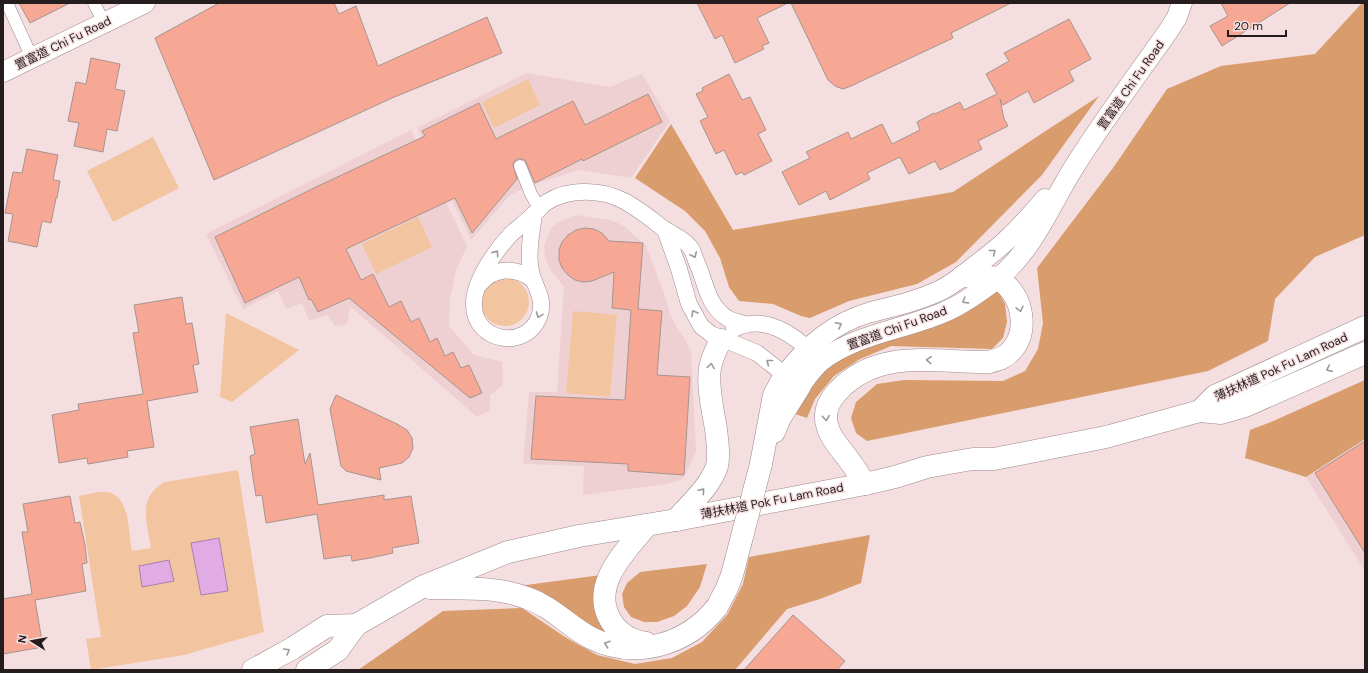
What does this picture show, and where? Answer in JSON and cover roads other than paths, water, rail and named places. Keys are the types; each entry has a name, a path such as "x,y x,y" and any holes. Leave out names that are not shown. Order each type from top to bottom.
{"main road":[{"path":"865,484 846,455 838,448 828,429 826,411 829,403 841,388 850,380 886,363 922,359 989,362 998,360 1005,356 1016,345 1020,336 1022,325 1018,302 1012,292 997,278 963,276"},
{"name":"薄扶林道 Pok Fu Lam Road","path":"1200,411 1215,396 1365,327"},
{"path":"676,520 708,483 717,466 718,444 712,401 710,369 712,358 722,340"},
{"name":"薄扶林道 Pok Fu Lam Road","path":"307,670 338,650 356,625 422,587 508,552 579,536 676,520 865,484 927,467 973,459 994,459 1106,437 1200,411 1221,413 1245,406 1365,353"},
{"path":"422,587 493,590 519,595 545,606 581,632 602,643 617,647 629,649 660,645 690,632 705,620 717,607 727,588 732,575 761,464 774,395 792,381"},
{"path":"647,524 611,572 605,590 604,604 609,619 620,632 637,641 660,645"},
{"name":"薄扶林道 Pok Fu Lam Road","path":"253,670 293,648 327,626 356,625"}],"street":[{"path":"7,3 32,58"},
{"path":"94,3 104,22"},
{"name":"置富道 Chi Fu Road","path":"3,72 145,3"},
{"name":"置富道 Chi Fu Road","path":"814,355 838,351 866,338 952,309 1007,271 1020,255 1050,209 1076,165 1169,30 1182,3"},
{"name":"置富道 Chi Fu Road","path":"792,381 836,326 854,318 924,298 940,291 963,276 1010,238 1076,165"},
{"path":"520,166 537,211 529,257 532,279 541,296 542,307 539,318 533,327 525,334 514,338 503,338 493,335 484,329 477,320 474,310 474,299 484,272 496,253 518,228 537,211 546,202 572,193 592,192 625,201 643,212 665,230 681,238 690,247 700,270 709,298 716,309 728,319 744,324 757,323 772,326 787,332 814,355"},
{"path":"665,230 679,269 689,304 701,326 722,340 756,353 792,381"},
{"path":"478,288 484,278 495,272 507,270 519,272 532,279"},
{"path":"722,340 730,331 744,324"}]}
